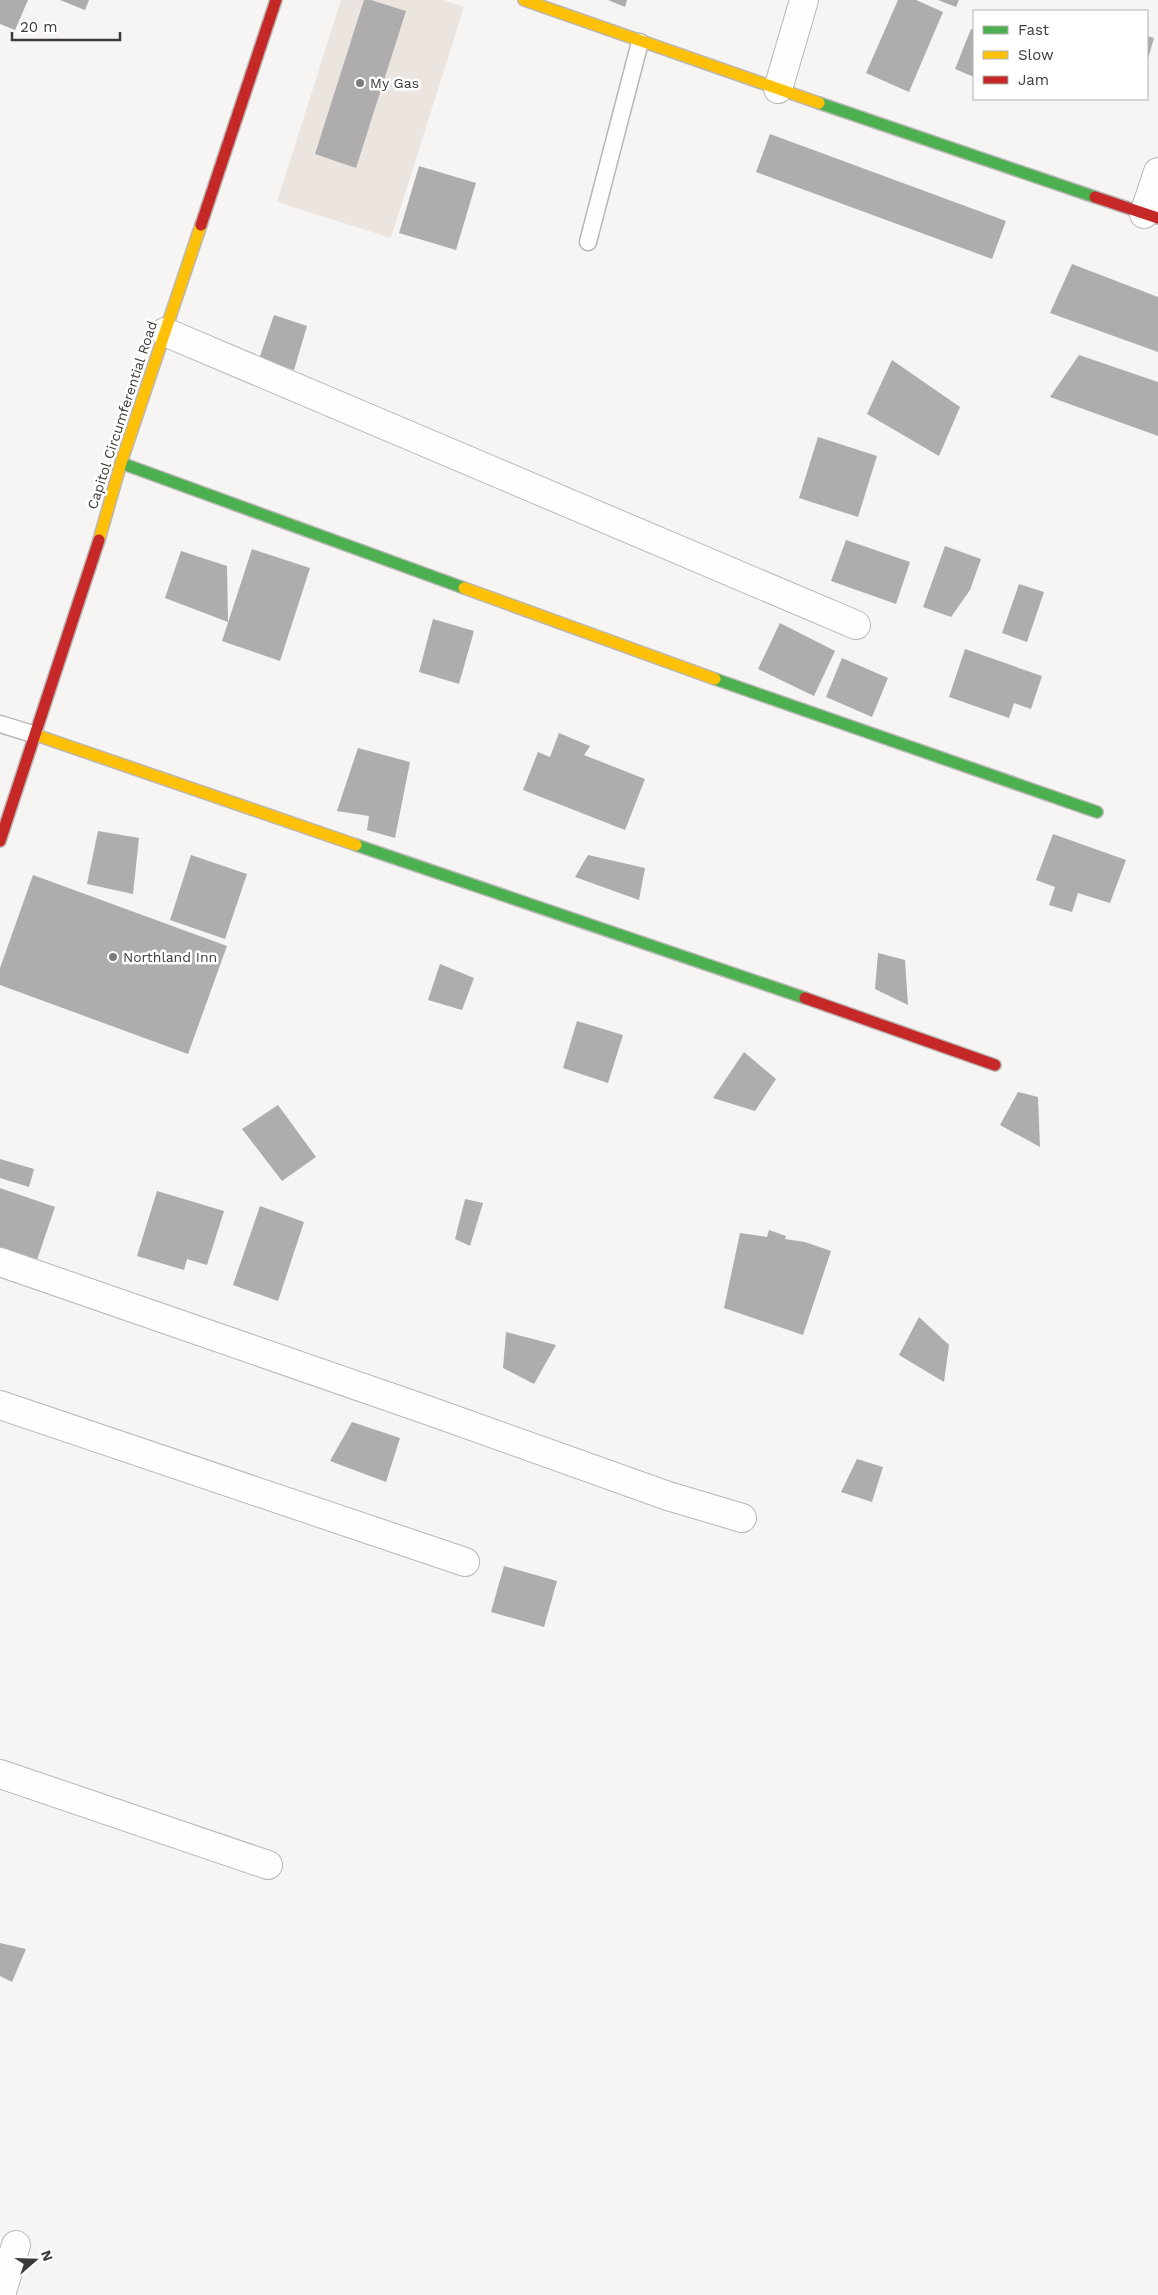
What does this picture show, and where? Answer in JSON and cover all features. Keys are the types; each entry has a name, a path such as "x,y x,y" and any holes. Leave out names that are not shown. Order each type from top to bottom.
{"street":[{"name":"Capitol Circumferential Road","path":"0,841 91,566 121,463 276,0"},
{"path":"524,0 640,42 1151,216 1158,172"},
{"path":"778,88 804,0"},
{"path":"165,332 856,625"},
{"path":"121,463 729,684 1097,812"},
{"path":"36,735 967,1054 994,1065"},
{"path":"0,1262 668,1496 742,1518"},
{"path":"0,1405 465,1562"},
{"path":"0,1774 268,1865"},
{"path":"1,2295 16,2245"}],"lane":[{"path":"588,242 640,42"},
{"path":"0,724 36,735"}],"shaded area":[{"path":"341,0 443,0 464,7 391,238 277,202"}],"building":[{"path":"0,0 28,0 15,30 0,24"},
{"path":"60,0 89,0 85,10"},
{"name":"My Gas","path":"364,0 371,0 406,11 356,168 315,154"},
{"path":"608,0 627,0 625,7"},
{"path":"898,0 916,0 943,12 909,92 866,73"},
{"path":"938,0 959,0 956,7"},
{"path":"971,29 973,30 973,77 955,69"},
{"path":"1148,36 1154,38 1148,59"},
{"path":"770,134 1006,221 992,259 756,172"},
{"path":"419,166 476,183 456,250 399,233"},
{"path":"1072,264 1158,297 1158,352 1050,313"},
{"path":"274,315 307,326 294,370 259,359"},
{"path":"1079,355 1158,382 1158,436 1050,397"},
{"path":"892,360 960,407 939,456 867,414"},
{"path":"818,437 877,456 858,517 799,498"},
{"path":"846,540 910,562 896,604 831,581"},
{"path":"945,546 981,559 970,590 951,617 923,607"},
{"path":"252,549 310,568 280,661 222,641"},
{"path":"181,551 227,566 228,622 165,598"},
{"path":"1019,584 1044,592 1027,642 1002,633"},
{"path":"433,619 474,631 459,684 419,672"},
{"path":"780,623 835,651 814,696 758,669"},
{"path":"965,649 1042,676 1031,709 1014,703 1009,718 949,697"},
{"path":"842,658 888,678 872,717 826,697"},
{"path":"559,733 590,746 584,755 645,779 625,830 523,790 538,752 550,757"},
{"path":"358,748 410,762 395,838 367,830 369,816 337,811"},
{"path":"98,831 139,838 133,894 87,884"},
{"path":"1053,834 1126,860 1110,903 1078,893 1072,912 1049,905 1055,887 1036,880"},
{"path":"191,855 247,874 225,939 170,920"},
{"path":"588,855 645,868 639,900 575,877"},
{"name":"Northland Inn","path":"33,875 227,946 188,1054 0,985 0,968"},
{"path":"878,953 905,960 908,1005 875,989"},
{"path":"440,964 474,978 462,1010 428,1000"},
{"path":"577,1021 623,1035 608,1083 563,1068"},
{"path":"744,1052 776,1079 755,1111 713,1098"},
{"path":"1018,1092 1038,1097 1040,1147 1000,1125"},
{"path":"278,1105 316,1157 282,1181 242,1129"},
{"path":"0,1159 34,1169 29,1187 0,1178"},
{"path":"0,1188 55,1207 37,1260 0,1247"},
{"path":"157,1191 224,1211 207,1265 187,1259 184,1270 137,1256"},
{"path":"465,1199 483,1203 470,1246 455,1239"},
{"path":"260,1206 304,1222 278,1301 233,1285"},
{"path":"769,1230 786,1236 785,1239 805,1242 831,1251 803,1335 724,1308 740,1233 767,1237"},
{"path":"919,1317 949,1345 944,1382 899,1355"},
{"path":"506,1332 556,1345 534,1384 503,1368"},
{"path":"352,1422 400,1438 386,1482 330,1461"},
{"path":"857,1459 883,1467 872,1502 841,1492"},
{"path":"504,1566 557,1581 544,1627 491,1612"},
{"path":"0,1943 26,1949 12,1982 0,1976"}],"traffic: fast":[{"path":"819,103 1095,197"},
{"path":"121,463 464,588"},
{"path":"715,679 1097,812"},
{"path":"356,845 805,998"}],"traffic: slow":[{"path":"524,0 819,103"},
{"path":"99,540 121,463 201,225"},
{"path":"464,588 715,679"},
{"path":"36,735 356,845"}],"traffic: jam":[{"path":"201,225 276,0"},
{"path":"1095,197 1158,218"},
{"path":"0,841 99,540"},
{"path":"805,998 995,1065"}],"place":[{"name":"My Gas","path":"360,83"},
{"name":"Northland Inn","path":"113,957"}]}
